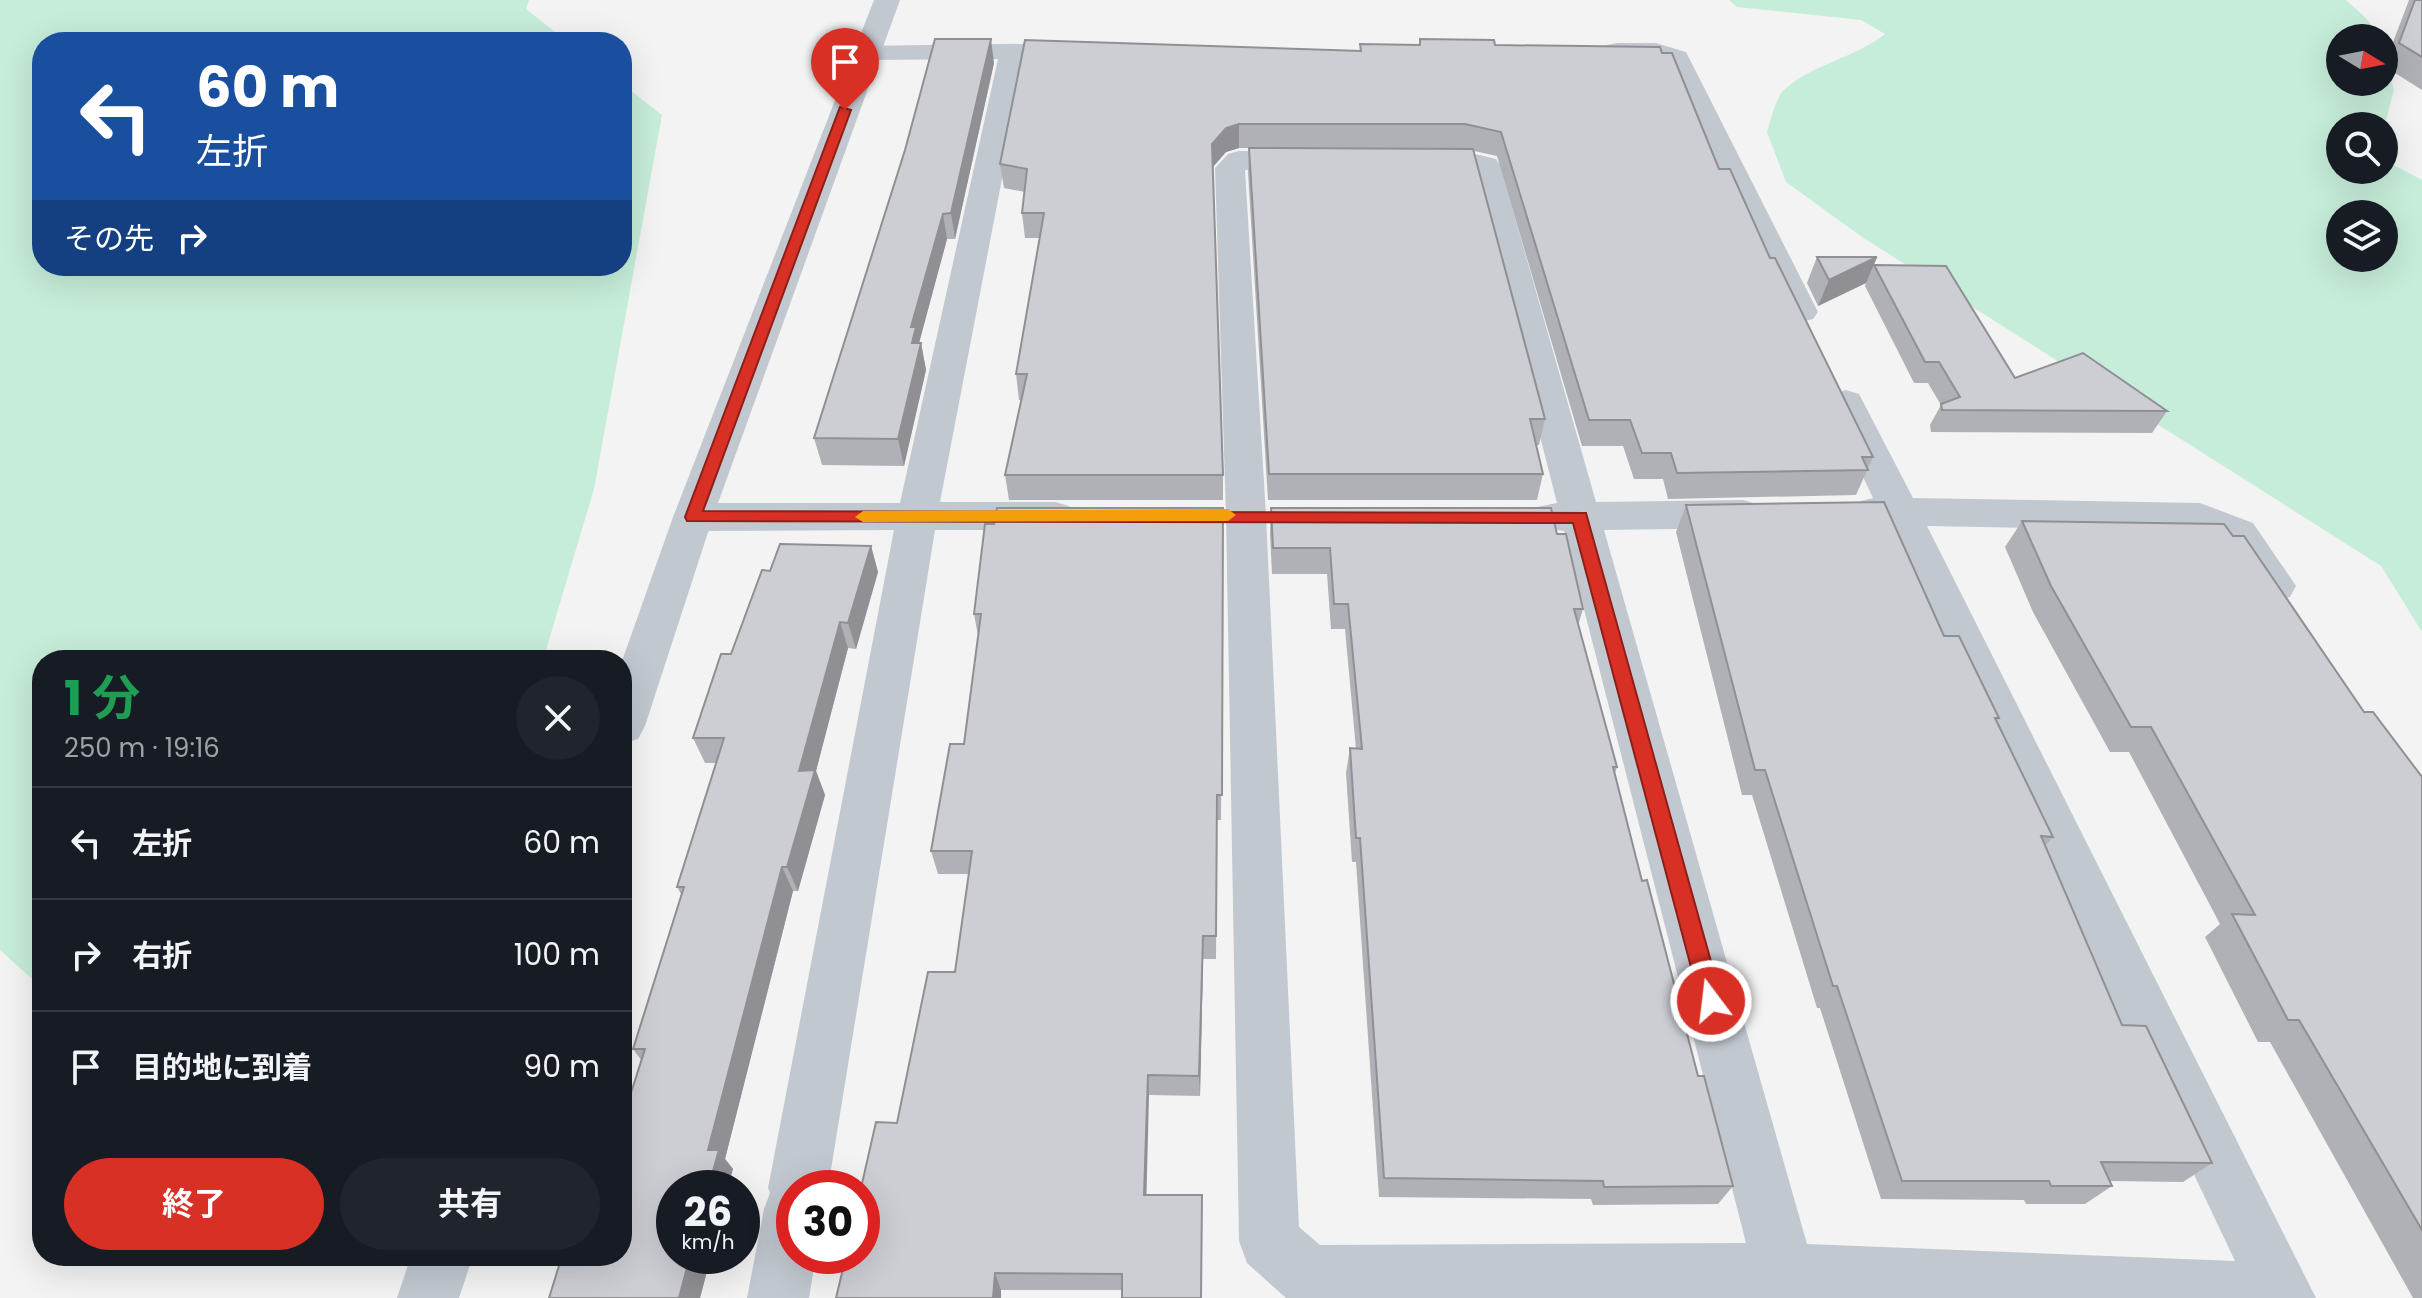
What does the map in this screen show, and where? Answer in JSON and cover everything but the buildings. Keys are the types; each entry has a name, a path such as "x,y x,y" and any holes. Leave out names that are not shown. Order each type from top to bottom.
{"street":[{"path":"632,697 693,517 887,0"},
{"path":"801,1170 917,516 1013,51"},
{"path":"866,52 1107,51"},
{"path":"1593,51 1656,51 1676,58 1816,341"},
{"path":"1785,1274 1485,165 1461,160 1239,160 1230,168 1246,515 1269,1241 1308,1276 1785,1274 2284,1296 1837,384"},
{"path":"1836,512 2200,517 2239,533 2300,621"},
{"path":"1517,516 1788,513"},
{"path":"693,517 1089,515"},
{"path":"428,1298 439,1266"},
{"path":"778,1298 782,1274"}],"green space":[{"path":"0,0 529,0 526,9 555,32 32,32 32,276 632,276 632,92 662,115 594,489 546,650 32,650 32,979 0,950"},
{"path":"1729,0 2346,0 2370,24 2326,24 2326,96 2392,96 2388,112 2326,112 2326,184 2398,184 2398,167 2422,180 2422,632 2381,566 1862,237 1786,182 1767,132 1776,104 1784,90 1795,81 1885,34 1861,20 1737,7"}],"slow traffic":[{"path":"863,517 1228,515"}],"route":[{"path":"845,110 693,517 1580,517 1711,1001"}]}
